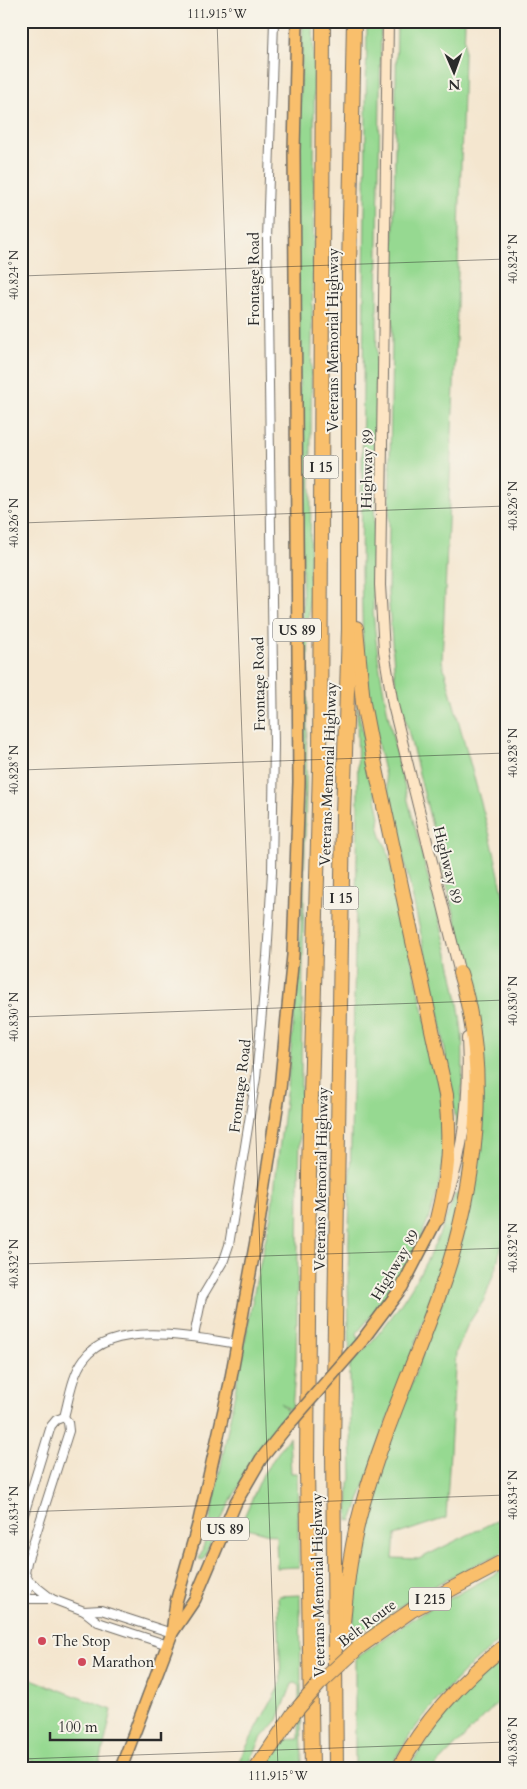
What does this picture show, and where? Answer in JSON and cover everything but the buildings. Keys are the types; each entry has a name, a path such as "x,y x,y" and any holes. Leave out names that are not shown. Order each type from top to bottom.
{"highway":[{"name":"Veterans Memorial Highway","path":"312,1768 307,1469 309,1170 320,768 323,21"},
{"name":"Veterans Memorial Highway","path":"336,1768 333,1452 342,815 349,561 349,269 354,21"},
{"path":"349,561 364,703 446,1095 450,1152 438,1219"},
{"path":"336,1748 342,1632 354,1539 380,1451 441,1289 466,1194 474,1134 476,1068 470,1014 460,973"},
{"name":"Belt Route","path":"256,1768 294,1713 319,1684 359,1647 412,1610 506,1560"},
{"path":"399,1768 441,1706 474,1672 506,1645"}],"main road":[{"name":"Highway 89","path":"121,1768 172,1633 176,1602 203,1505 237,1344 266,1184 280,1089 296,902 299,782 294,151 297,21"},
{"name":"Highway 89","path":"172,1633 195,1599 236,1502 261,1459 361,1342 402,1287 446,1202 458,1161 467,1102 468,1054 460,973 393,706 382,637 380,585 388,21"}],"street":[{"name":"Frontage Road","path":"194,1336 202,1297 224,1260 229,1245 256,1078 268,957 274,780 267,239 274,21"},
{"path":"64,1417 80,1364 89,1352 102,1343 124,1336 194,1336 237,1344"},
{"path":"21,1524 51,1426 56,1420 64,1417"},
{"path":"22,1599 27,1593 25,1575 27,1562 68,1431 68,1422 64,1417"},
{"path":"25,1575 52,1599"},
{"path":"22,1599 52,1599 84,1611 98,1622 168,1645"},
{"path":"84,1611 101,1610 172,1633"}],"green space":[{"path":"303,21 313,21 314,140 311,496 296,1363 292,1408 290,1410 280,1403 289,1412 251,1465 221,1520 203,1560 199,1559 208,1533 256,1282 271,1215 289,1069 298,972 303,889 303,625 296,189"},
{"path":"367,21 381,21 373,610 381,679 395,747 457,994 462,1032 463,1071 458,1134 440,1018 373,723 363,654 361,570"},
{"path":"397,21 465,21 456,340 442,661 492,843 506,907 506,1228 496,1267 484,1300 467,1326 456,1352 446,1518 395,1535 393,1558 419,1559 506,1516 506,1551 470,1567 418,1595 369,1629 354,1627 353,1575 369,1504 383,1459 443,1300 481,1073 477,1018 471,981 395,678 388,593"},
{"path":"357,704 380,817 380,833 387,848 437,1067 445,1115 445,1145 442,1172 436,1198 427,1222 404,1269 357,1333 362,1352 378,1335 405,1298 428,1258 455,1194 460,1195 443,1266 352,1521 348,1520 349,1483 352,1478 348,1282 358,809"},
{"path":"289,1437 291,1473 297,1473 299,1567 277,1568 276,1536 240,1526 263,1474"},
{"path":"506,1568 506,1636 472,1664 441,1696 413,1731 390,1768 355,1768 355,1659 412,1619"},
{"path":"300,1595 302,1768 264,1768 281,1740 299,1739 299,1686 295,1683 292,1684 278,1720 262,1737 247,1768 235,1768 281,1683 278,1596"},
{"path":"506,1655 506,1694 434,1768 409,1768 452,1707 491,1667"},
{"path":"21,1675 112,1710 99,1768 43,1768 43,1765 21,1756"}],"place":[{"name":"The Stop","path":"42,1641"},
{"name":"Marathon","path":"82,1662"}]}
